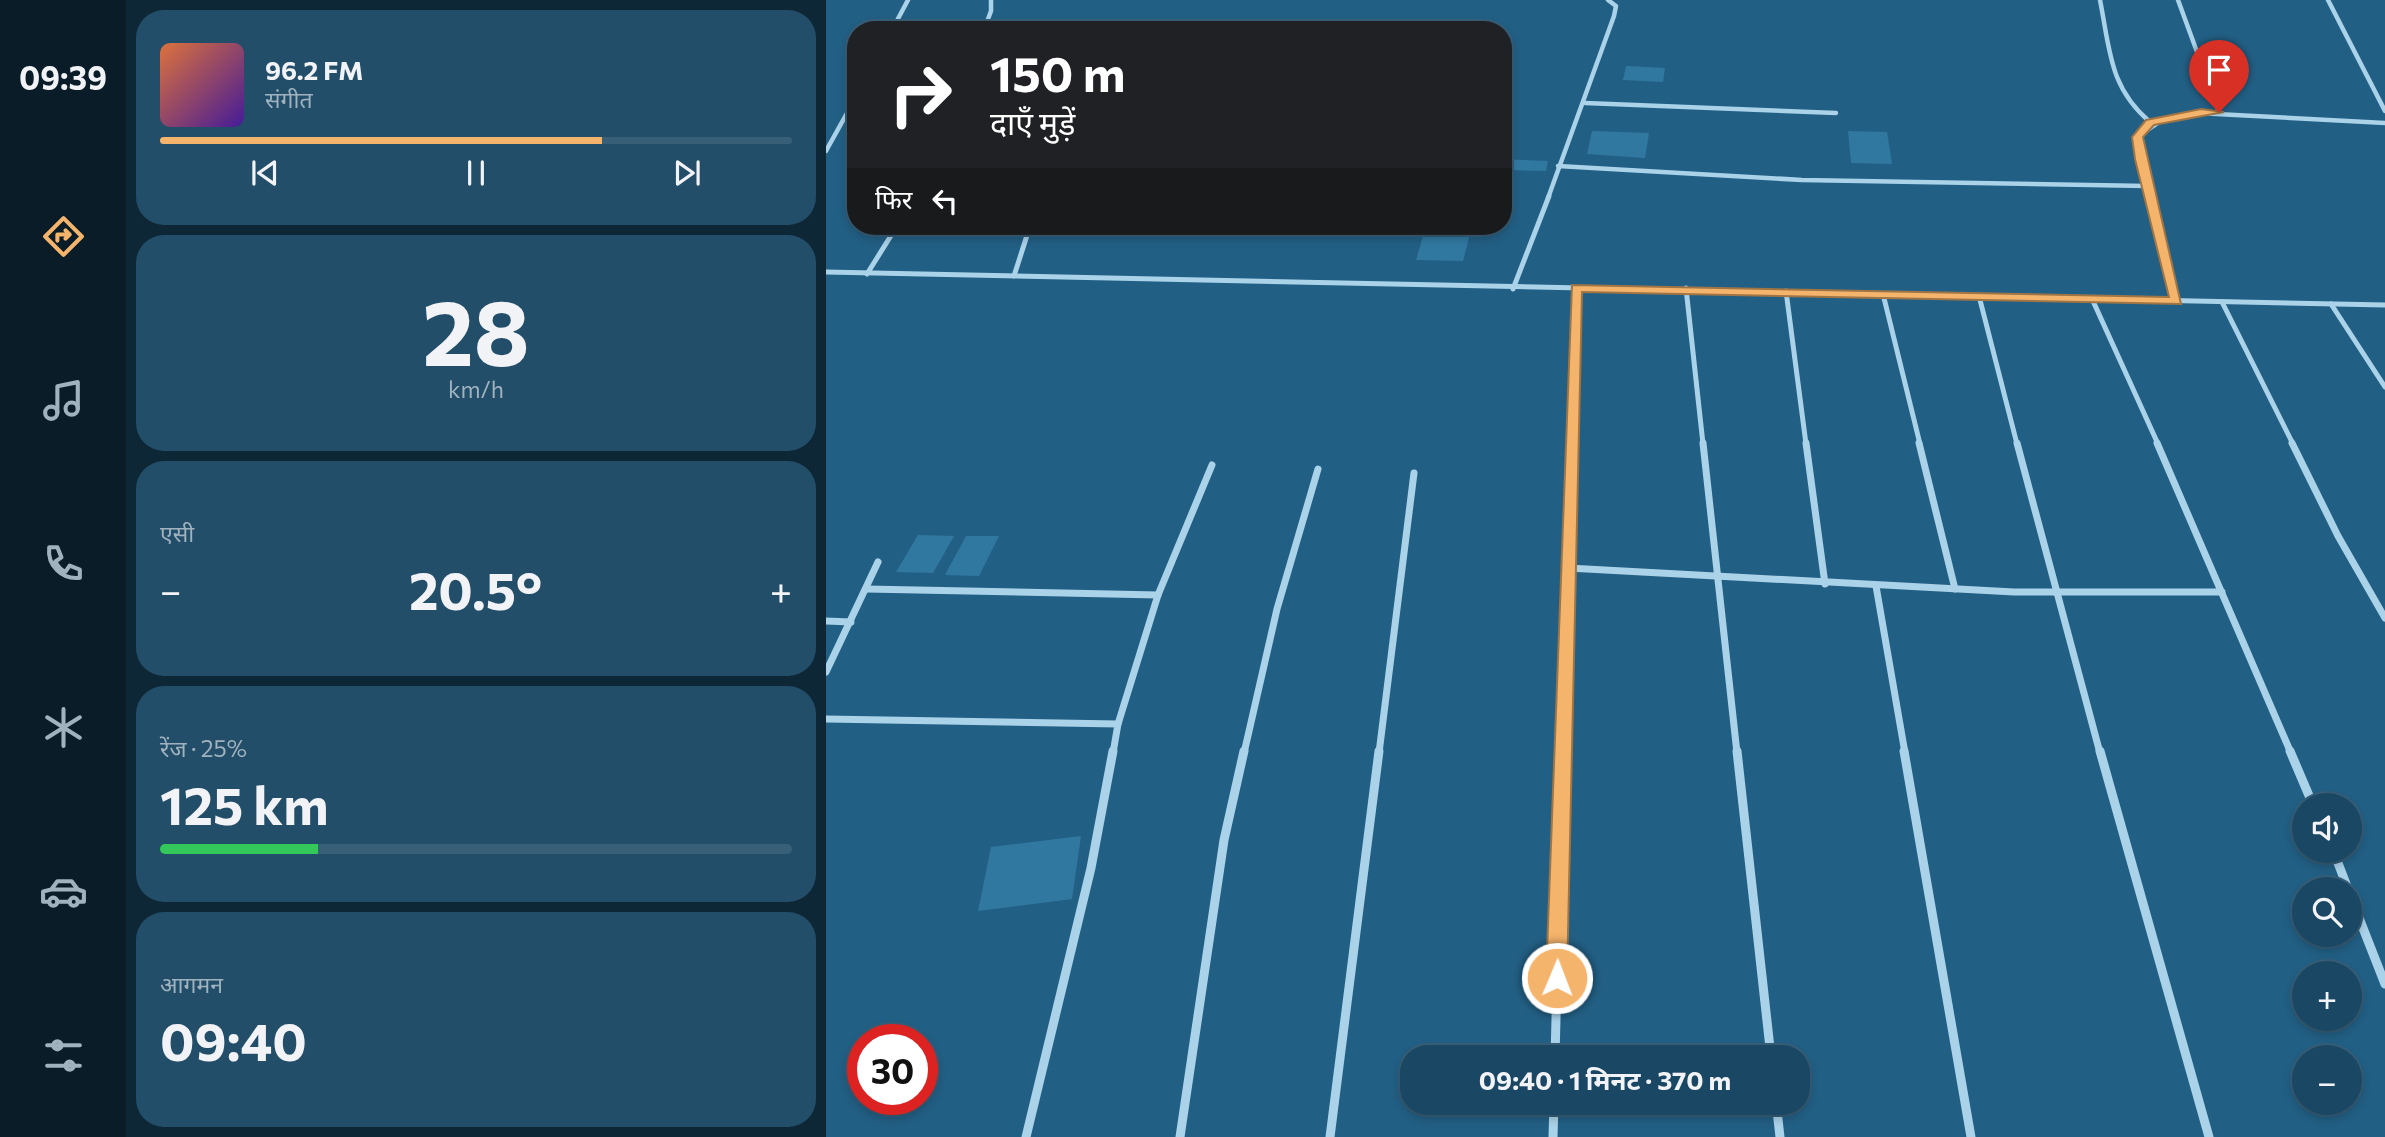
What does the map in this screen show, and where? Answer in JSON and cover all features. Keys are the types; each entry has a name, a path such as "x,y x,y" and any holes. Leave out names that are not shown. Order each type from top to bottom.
{"street":[{"path":"897,21 908,0"},
{"path":"987,21 991,0"},
{"path":"1513,289 1558,166 1585,103 1616,6 1608,0"},
{"path":"2100,0 2117,83 2130,105 2150,122"},
{"path":"2178,0 2219,112"},
{"path":"2328,0 2385,111"},
{"path":"1585,103 1836,113"},
{"path":"2177,301 2137,137 2150,122 2201,112 2219,112 2385,123"},
{"path":"826,150 847,113"},
{"path":"1558,166 1802,180 2147,186"},
{"path":"867,274 891,235"},
{"path":"1014,276 1027,235"},
{"path":"826,272 1513,289 1686,288 2093,301 2385,305"},
{"path":"1555,1045 1576,288"},
{"path":"1686,288 1770,1045"},
{"path":"1786,291 1825,584"},
{"path":"1883,294 1955,589"},
{"path":"1979,296 2055,592 2209,1137"},
{"path":"2093,301 2308,793"},
{"path":"2222,302 2338,536 2385,618"},
{"path":"2331,304 2385,387"},
{"path":"1026,1137 1091,868 1118,724 1158,595 1212,465"},
{"path":"1180,1137 1224,841 1277,609 1318,469"},
{"path":"1330,1137 1414,473"},
{"path":"826,672 878,562"},
{"path":"1569,568 1955,589 2222,592"},
{"path":"1876,586 1971,1137"},
{"path":"866,589 1158,595"},
{"path":"826,621 851,622"},
{"path":"826,719 1118,724"},
{"path":"2362,926 2385,984"},
{"path":"1553,1115 1553,1137"},
{"path":"1777,1115 1780,1137"}],"building":[{"path":"1626,66 1665,68 1663,82 1623,80"},
{"path":"1592,131 1649,133 1645,158 1587,154"},
{"path":"1848,131 1887,132 1892,164 1851,163"},
{"path":"1512,159 1548,161 1546,171 1512,170"},
{"path":"1423,235 1470,235 1463,261 1416,260"},
{"path":"918,535 954,536 933,573 896,572"},
{"path":"966,536 999,536 979,576 945,575"},
{"path":"1081,836 1072,899 978,911 991,847"}],"route":[{"path":"1557,978 1576,288 1686,288 2093,301 2177,301 2140,159 2137,137 2150,122 2201,112 2219,112"}]}
